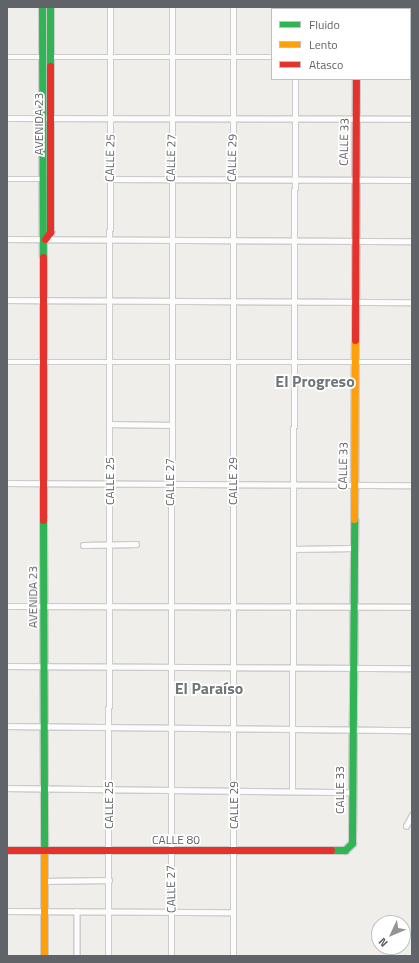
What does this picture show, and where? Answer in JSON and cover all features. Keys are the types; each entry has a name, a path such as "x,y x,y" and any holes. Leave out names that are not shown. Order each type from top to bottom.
{"street":[{"name":"AVENIDA 23","path":"42,7 42,231 45,239 45,483 43,606 45,727 44,956"},
{"name":"AVENIDA 23","path":"45,239 50,232 50,7"},
{"name":"CALLE 25","path":"108,956 109,424 111,239 109,179 110,7"},
{"name":"CALLE 27","path":"171,956 172,912 169,729 172,7"},
{"name":"CALLE 29","path":"233,7 231,301 234,605 234,956"},
{"path":"7,57 271,57"},
{"path":"292,790 292,606 294,549 294,362 296,301 295,80"},
{"name":"CALLE 33","path":"345,850 352,842 351,731 354,606 357,240 355,179 356,80"},
{"path":"7,118 110,117 412,119"},
{"path":"7,180 50,179"},
{"path":"109,179 412,180"},
{"path":"7,239 412,241"},
{"path":"7,300 412,302"},
{"path":"7,362 412,362"},
{"path":"109,424 171,425"},
{"path":"7,483 412,485"},
{"path":"83,545 136,544"},
{"path":"294,549 354,548"},
{"path":"7,606 109,604 412,607"},
{"path":"7,666 412,668"},
{"path":"7,726 109,729 351,731 412,730"},
{"path":"7,788 234,791 292,790 352,792"},
{"path":"406,826 412,815"},
{"name":"CALLE 80","path":"7,850 171,852 345,850"},
{"path":"44,881 109,880"},
{"path":"7,911 233,912"},
{"path":"77,911 77,956"}],"traffic: fast":[{"path":"42,7 43,257"},
{"path":"50,7 50,66"},
{"path":"331,850 345,850 352,843 354,519"},
{"path":"43,520 44,850"}],"traffic: slow":[{"path":"354,519 355,340"},
{"path":"44,850 44,956"}],"traffic: jam":[{"path":"45,239 50,232 50,66"},
{"path":"355,340 356,80"},
{"path":"43,257 43,520"},
{"path":"7,850 331,850"}],"district":[{"name":"El Progreso","path":"315,381"},
{"name":"El Paraíso","path":"209,688"}]}
